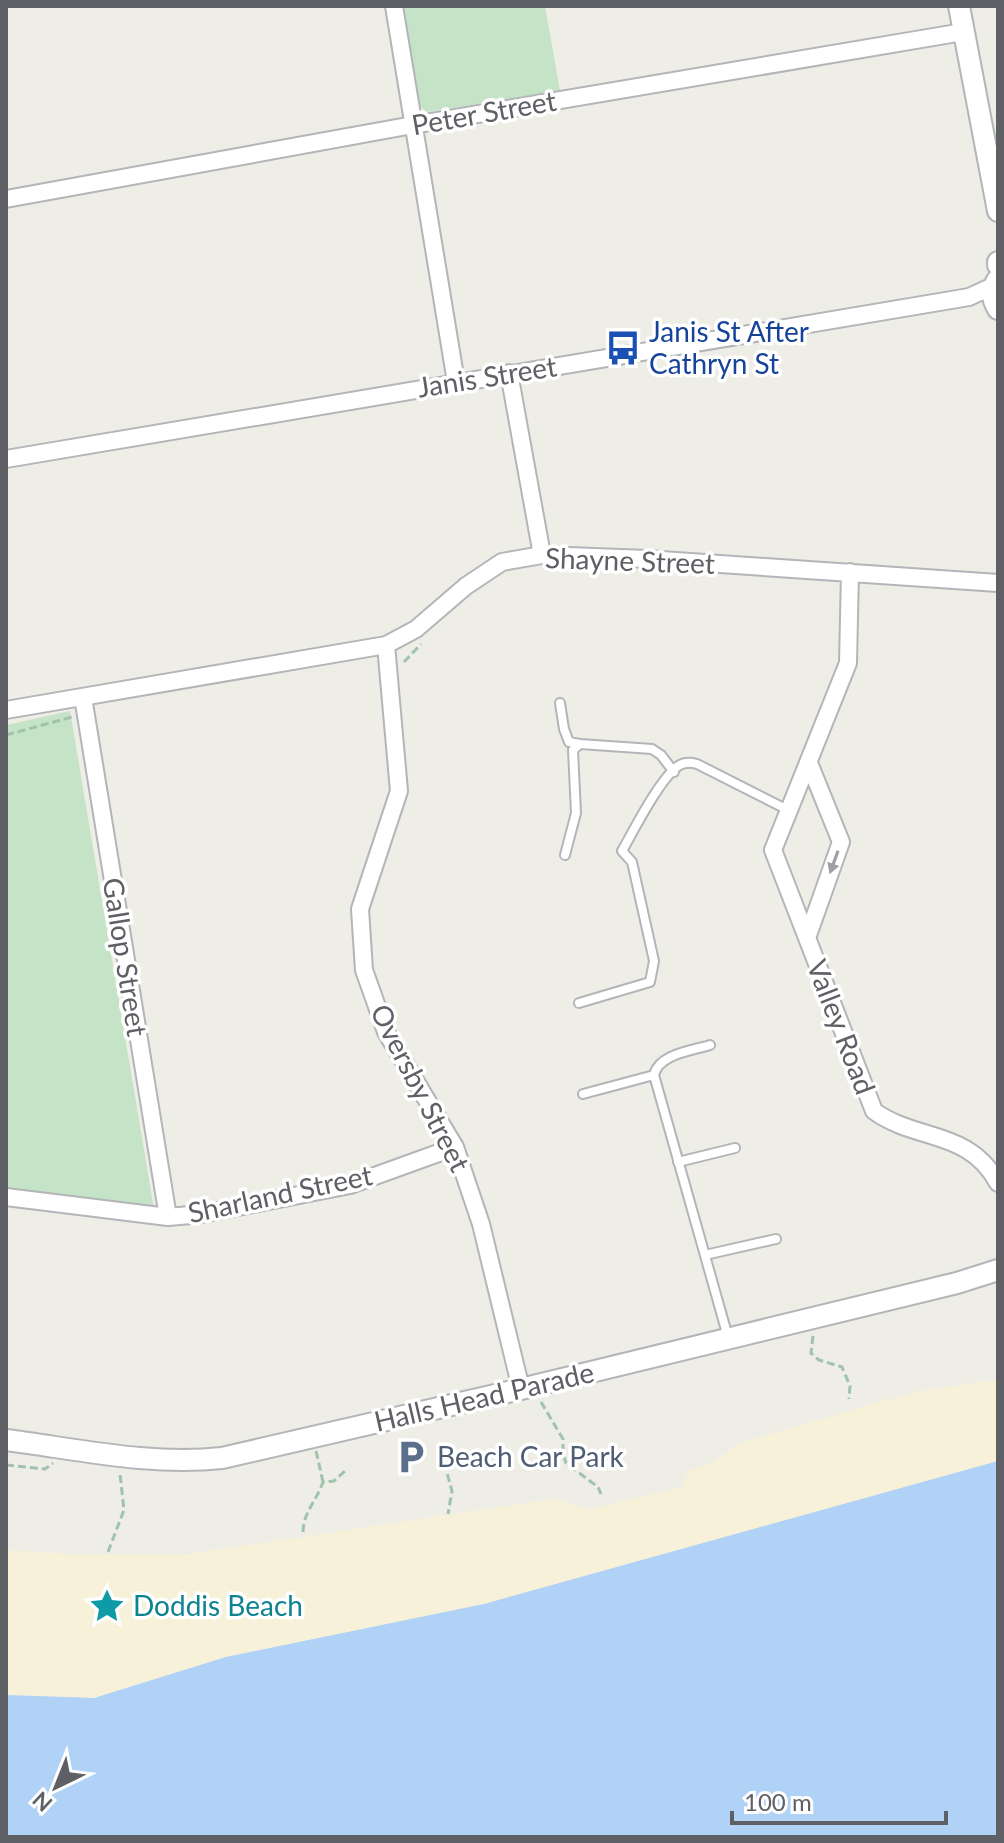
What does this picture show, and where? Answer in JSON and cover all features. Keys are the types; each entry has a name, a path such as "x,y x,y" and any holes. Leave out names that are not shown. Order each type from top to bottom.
{"street":[{"path":"394,6 456,382"},
{"path":"959,6 998,211"},
{"name":"Peter Street","path":"6,199 413,125 963,32"},
{"name":"Janis Street","path":"6,459 996,294"},
{"path":"509,373 542,555"},
{"name":"Shayne Street","path":"6,710 386,645 416,629 466,586 502,562 542,555 998,583"},
{"name":"Valley Road","path":"850,572 848,663 773,850 874,1111 887,1121 963,1146 989,1166 998,1183"},
{"name":"Oversby Street","path":"386,645 399,791 360,909 364,970 386,1032 455,1147 481,1224 529,1392"},
{"name":"Gallop Street","path":"83,697 168,1217"},
{"name":"Valley Road","path":"807,938 841,842 809,763"},
{"name":"Sharland Street","path":"6,1197 168,1217 202,1214 350,1185 455,1147"},
{"name":"Halls Head Parade","path":"6,1440 196,1461 222,1458 529,1392 728,1337 957,1283 998,1270"},
{"name":"Halls Head Parade","path":"957,1283 998,1279"}],"lane":[{"path":"560,703 569,742 652,749 674,772"},
{"path":"565,855 576,813 573,750 580,744"},
{"path":"579,1003 650,982 654,961 632,862 622,851 653,797 679,765 697,764 789,810"},
{"path":"710,1045 667,1058 656,1067 654,1075 728,1337"},
{"path":"583,1094 654,1075"},
{"path":"678,1162 735,1148"},
{"path":"705,1255 776,1239"}],"path":[{"path":"389,668 399,667 425,640"},
{"path":"6,735 86,715"},
{"path":"814,1328 811,1353 819,1360 842,1367 850,1386 849,1399"},
{"path":"529,1392 563,1439 566,1463 598,1487 601,1494"},
{"path":"303,1532 303,1520 318,1497 323,1482 316,1451"},
{"path":"441,1451 452,1491 448,1514"},
{"path":"323,1482 334,1481 347,1469"},
{"path":"108,1552 124,1510 119,1470"}],"green space":[{"path":"400,6 545,6 560,91 427,112 418,105 415,97"},
{"path":"70,711 154,1209 9,1190 6,1178 6,725"}],"sand":[{"path":"998,1379 998,1461 989,1465 484,1604 226,1657 94,1698 6,1695 6,1550 90,1555 189,1554 553,1499 591,1509 681,1487 689,1471 714,1462 739,1443 915,1392"}],"water":[{"path":"998,1461 998,1837 6,1837 6,1695 94,1698 226,1657 484,1604"}],"place":[{"name":"Janis St After Cathryn St","path":"623,348"},
{"name":"Beach Car Park","path":"411,1457"},
{"name":"Doddis Beach","path":"107,1606"}]}
